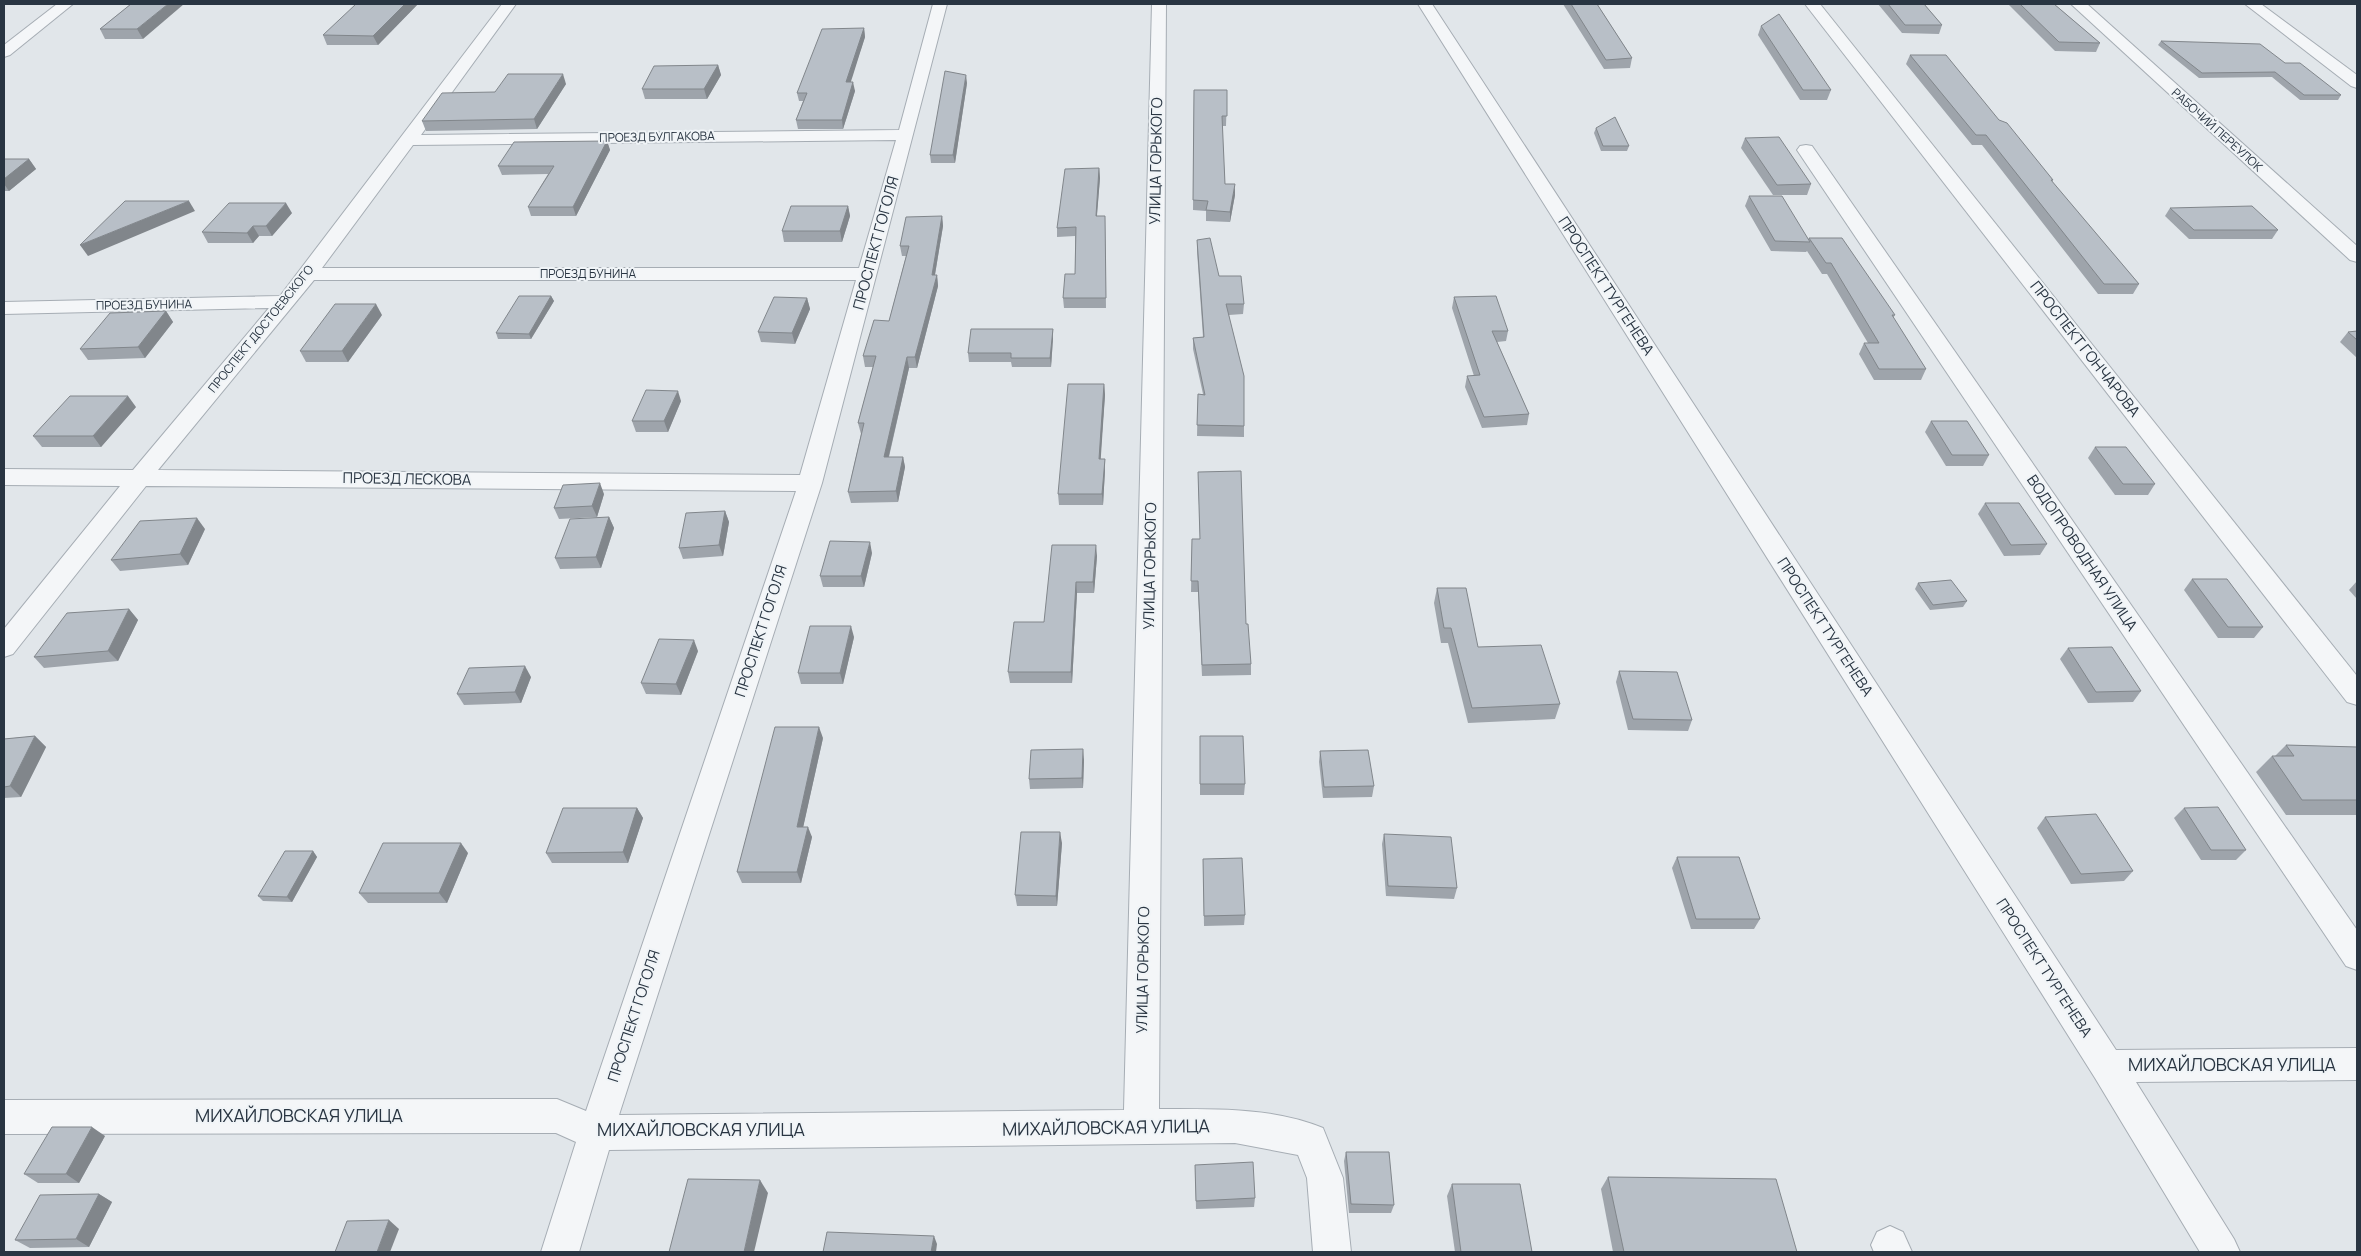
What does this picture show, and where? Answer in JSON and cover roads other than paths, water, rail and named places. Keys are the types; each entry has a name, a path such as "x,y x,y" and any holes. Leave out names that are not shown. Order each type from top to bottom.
{"street":[{"path":"4,52 66,4"},
{"name":"ПРОСПЕКТ ДОСТОЕВСКОГО","path":"4,647 140,477 308,274 509,4"},
{"name":"ПРОСПЕКТ ГОГОЛЯ","path":"560,1252 596,1133 810,483 940,4"},
{"name":"УЛИЦА ГОРЬКОГО","path":"1141,1127 1159,4"},
{"name":"ПРОСПЕКТ ТУРГЕНЕВА","path":"1425,4 2107,1066 2221,1252"},
{"name":"ПРОСПЕКТ ГОНЧАРОВА","path":"1812,4 2357,694"},
{"name":"РАБОЧИЙ ПЕРЕУЛОК","path":"2078,4 2357,256"},
{"path":"2252,4 2357,83"},
{"name":"ПРОЕЗД БУЛГАКОВА","path":"407,140 906,135"},
{"name":"ВОДОПРОВОДНАЯ УЛИЦА","path":"1806,150 2357,956"},
{"name":"ПРОЕЗД БУНИНА","path":"308,274 868,274"},
{"name":"ПРОЕЗД БУНИНА","path":"4,308 284,302"},
{"name":"ПРОЕЗД ЛЕСКОВА","path":"4,477 810,483"},
{"name":"МИХАЙЛОВСКАЯ УЛИЦА","path":"2107,1066 2357,1064"},
{"name":"МИХАЙЛОВСКАЯ УЛИЦА","path":"4,1117 557,1116 596,1133 1235,1126 1310,1140 1325,1178 1332,1252"}]}
